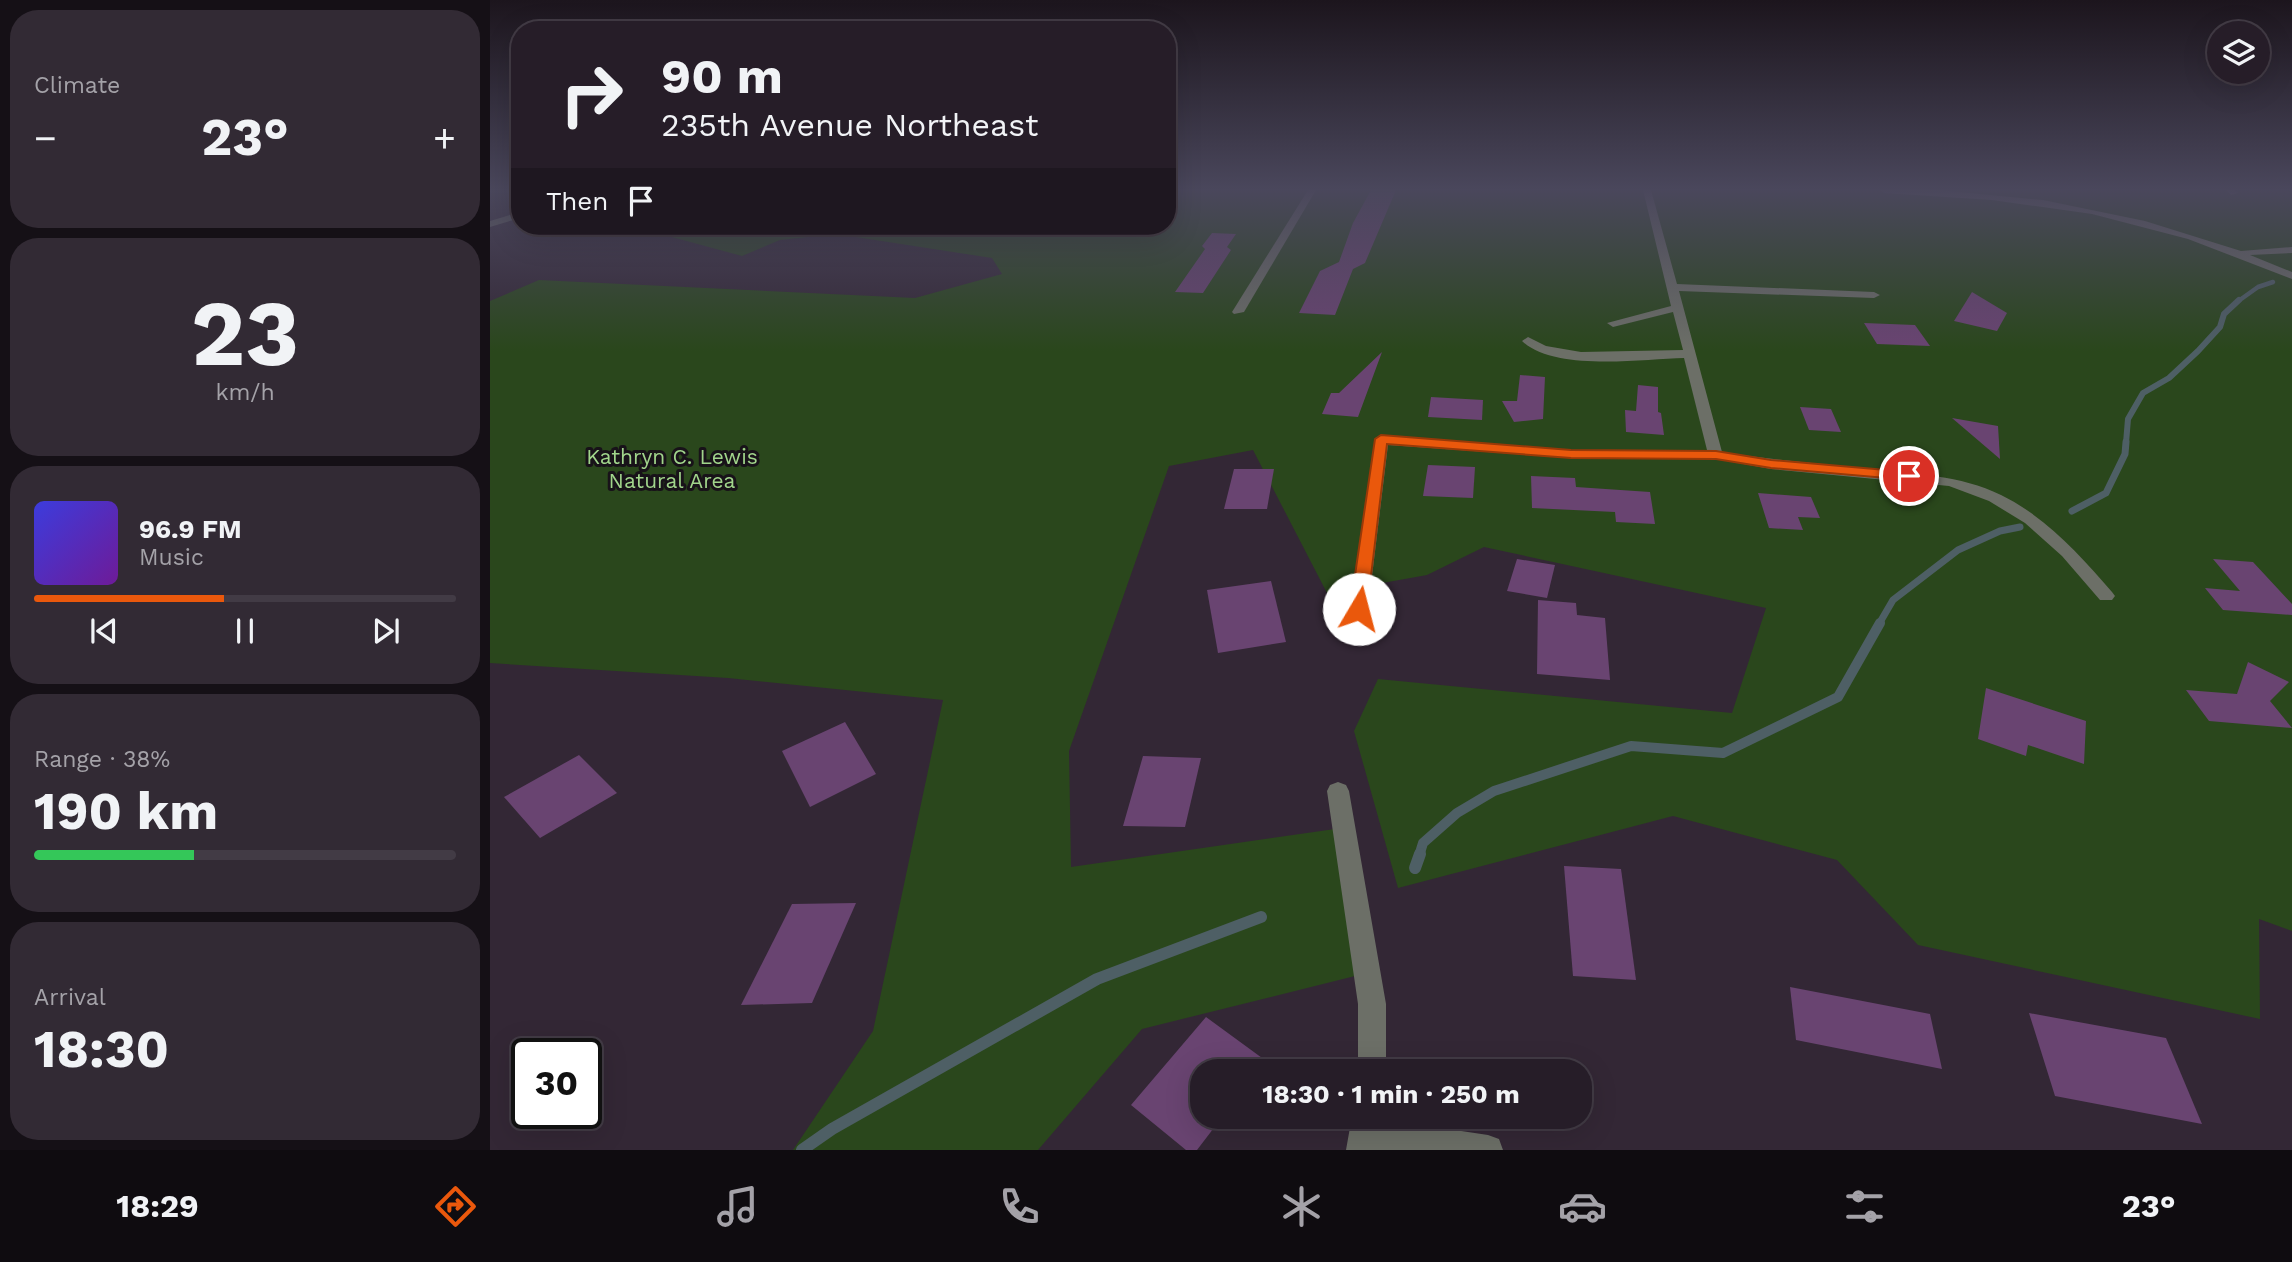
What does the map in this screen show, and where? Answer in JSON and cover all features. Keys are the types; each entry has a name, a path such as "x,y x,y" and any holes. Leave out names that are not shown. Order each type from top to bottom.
{"street":[{"path":"1238,312 1279,244"},
{"path":"1661,244 1716,455"},
{"path":"2214,244 2292,275"},
{"path":"2239,252 2292,250"},
{"path":"1673,287 1874,295"},
{"path":"1612,323 1677,308"},
{"path":"1528,341 1538,350 1576,355 1689,354"},
{"path":"1359,609 1381,439 1571,454 1716,455 1771,464 1931,478 1972,488 2007,505 2057,540 2106,596"},
{"path":"1338,791 1372,1004 1372,1059"},
{"path":"1364,1133 1488,1150"}],"green space":[{"path":"696,244 771,244 742,256"},
{"name":"Kathryn C. Lewis Natural Area","path":"899,244 2292,244 2292,931 2259,919 2260,1019 1918,945 1837,860 1673,816 1398,888 1354,731 1378,679 1732,713 1766,608 1484,547 1427,575 1327,593 1253,450 1169,466 1069,751 1071,867 1342,828 1367,973 1142,1029 1038,1150 793,1150 873,1031 943,700 728,678 490,663 490,301 539,280 915,298 1002,274 992,258"}],"building":[{"path":"1204,244 1229,244 1227,247 1231,250 1203,293 1175,292 1205,249 1202,246"},
{"path":"1346,244 1373,244 1365,263 1353,269 1335,315 1299,313 1320,271 1339,262"},
{"path":"1972,292 2007,313 1997,331 1954,321"},
{"path":"1864,323 1915,325 1930,346 1877,344"},
{"path":"1382,352 1358,417 1322,414 1331,393 1339,393"},
{"path":"1520,375 1545,377 1543,419 1514,422 1502,401 1517,401"},
{"path":"1638,385 1658,387 1658,412 1661,413 1664,435 1626,432 1625,410 1636,411"},
{"path":"1431,397 1483,400 1482,420 1428,417"},
{"path":"1800,407 1831,409 1841,432 1809,430"},
{"path":"1952,418 1998,426 2000,459"},
{"path":"1428,465 1475,467 1473,498 1423,496"},
{"path":"1234,469 1274,469 1267,509 1224,509"},
{"path":"1531,476 1575,478 1576,487 1650,492 1655,524 1616,522 1615,512 1532,508"},
{"path":"1758,493 1811,497 1820,518 1798,517 1803,530 1769,528"},
{"path":"1517,559 1555,565 1547,598 1507,591"},
{"path":"2213,559 2253,562 2292,604 2292,615 2223,610 2205,588 2240,591"},
{"path":"1271,581 1286,642 1218,653 1207,590"},
{"path":"1538,600 1576,603 1577,615 1605,618 1610,680 1537,674"},
{"path":"2248,662 2289,682 2270,701 2292,728 2209,721 2186,690 2237,694"},
{"path":"1986,688 2086,721 2084,764 2028,745 2026,756 1978,739"},
{"path":"845,722 876,774 810,807 782,751"},
{"path":"579,755 617,793 540,838 504,797"},
{"path":"1143,756 1201,758 1185,827 1123,826"},
{"path":"1564,866 1621,869 1636,980 1573,976"},
{"path":"856,903 812,1003 741,1005 792,904"},
{"path":"1790,987 1930,1014 1942,1069 1796,1040"},
{"path":"2029,1013 2166,1038 2202,1124 2055,1096"},
{"path":"1206,1017 1264,1059 1190,1059 1190,1129 1213,1129 1197,1150 1186,1150 1131,1105"}],"waterway":[{"path":"2237,302 2258,287 2273,282"},
{"path":"2126,443 2128,419 2143,393 2169,378 2198,351 2220,327 2224,314 2239,300"},
{"path":"2072,511 2106,493 2125,454 2126,442"},
{"path":"1879,624 1893,600 1958,550 2000,531 2020,527"},
{"path":"1419,856 1423,843 1457,813 1494,791 1631,746 1723,753 1838,697 1880,623"},
{"path":"1415,868 1420,854"},
{"path":"802,1150 832,1129 1097,979 1261,917"}],"route":[{"path":"1359,609 1381,439 1571,454 1716,455 1771,464 1909,476"}]}
